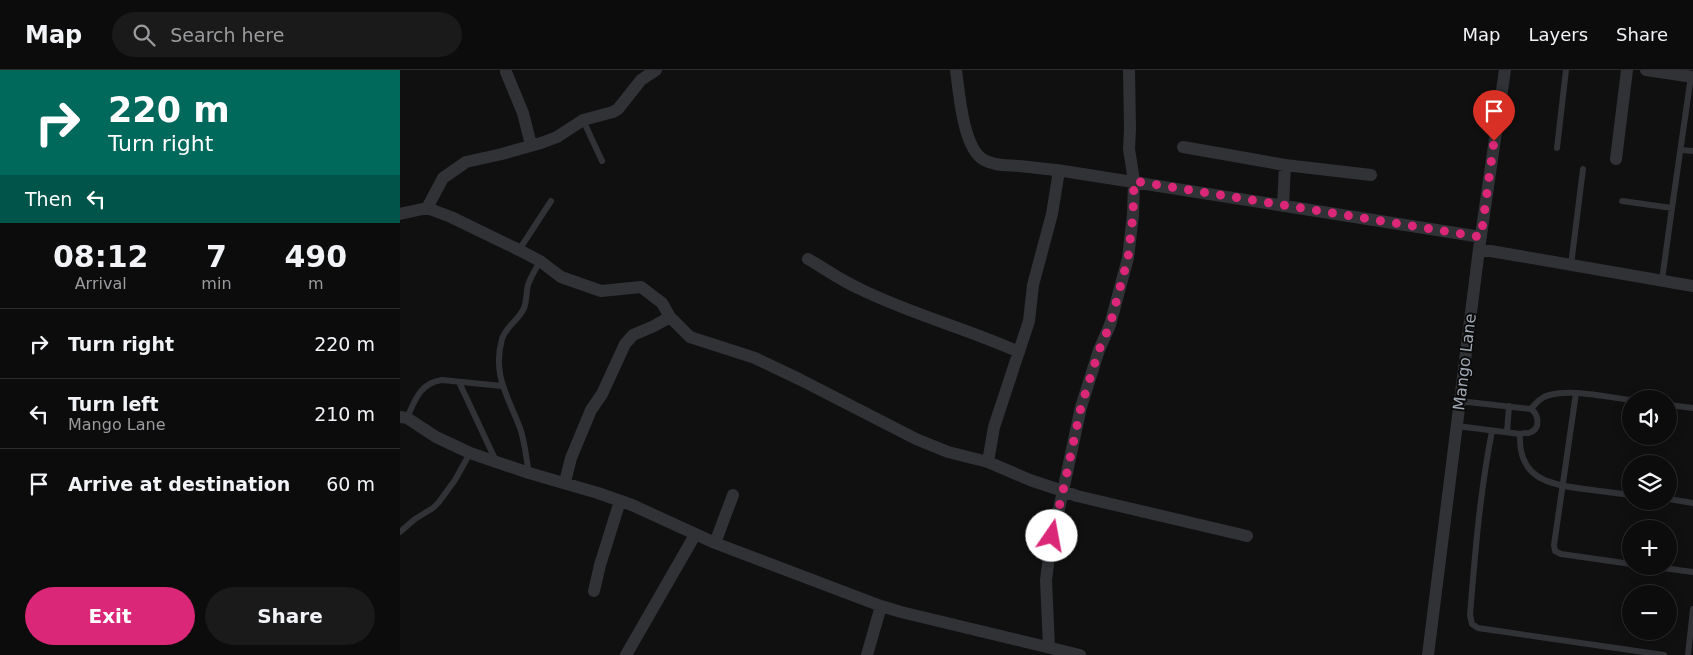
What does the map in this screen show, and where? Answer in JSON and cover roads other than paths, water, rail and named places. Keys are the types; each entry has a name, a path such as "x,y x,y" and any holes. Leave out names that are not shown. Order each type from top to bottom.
{"street":[{"path":"427,208 443,178 466,162 541,143 557,137 583,120 613,112 641,80 656,70"},
{"path":"956,70 964,123 976,154 983,160 1005,166 1057,170 1134,181 1284,206 1480,243 1571,264 1693,286"},
{"path":"1049,647 1046,580 1050,549 1081,407 1099,350 1110,325 1128,258 1133,215 1134,181 1129,149 1128,70"},
{"name":"Mango Lane","path":"1428,655 1459,401 1505,70"},
{"path":"1616,159 1627,70"},
{"path":"1646,70 1692,76"},
{"path":"506,72 523,113 531,145"},
{"path":"1183,147 1285,165 1371,175"},
{"path":"1284,206 1285,165"},
{"path":"988,462 994,427 1029,321 1033,285 1052,214 1058,177 1057,170"},
{"path":"400,214 427,208 451,217 540,261 561,277 600,291 641,287 662,302 670,317 690,337 755,358 799,378 916,439 948,452 988,462 1030,480 1077,496 1247,536"},
{"path":"808,258 856,288 992,340 1018,352"},
{"path":"565,482 572,458 591,410 602,394 625,344 633,335 670,317"},
{"path":"403,418 436,437 470,453 632,505 695,535 881,606 1080,655"},
{"path":"715,543 733,495"},
{"path":"594,591 620,501"},
{"path":"626,655 695,535"},
{"path":"867,655 881,606"}],"lane":[{"path":"1557,148 1566,70"},
{"path":"1662,280 1692,76"},
{"path":"583,120 602,161"},
{"path":"1681,150 1693,151"},
{"path":"1571,264 1583,169"},
{"path":"519,250 551,201"},
{"path":"1622,201 1672,208"},
{"path":"529,473 521,430 502,386 499,370 499,353 502,337 524,308 528,286 540,261"},
{"path":"403,418 418,394 434,381 442,380 502,386"},
{"path":"458,382 496,462"},
{"path":"1576,393 1554,545 1555,551 1561,554 1622,563"},
{"path":"1530,409 1540,399 1548,395 1576,393 1622,399"},
{"path":"1457,426 1520,434 1531,432 1537,426 1538,420 1536,412 1530,409 1459,401"},
{"path":"1507,432 1509,406"},
{"path":"1677,406 1693,408"},
{"path":"1492,431 1482,487 1478,524 1470,615 1472,624 1478,628 1660,655"},
{"path":"1520,434 1520,446 1524,463 1532,473 1544,481 1563,486 1622,494"},
{"path":"400,532 439,502 470,453"},
{"path":"1677,500 1693,502"},
{"path":"1677,570 1693,572"},
{"path":"1688,655 1693,609"}]}
